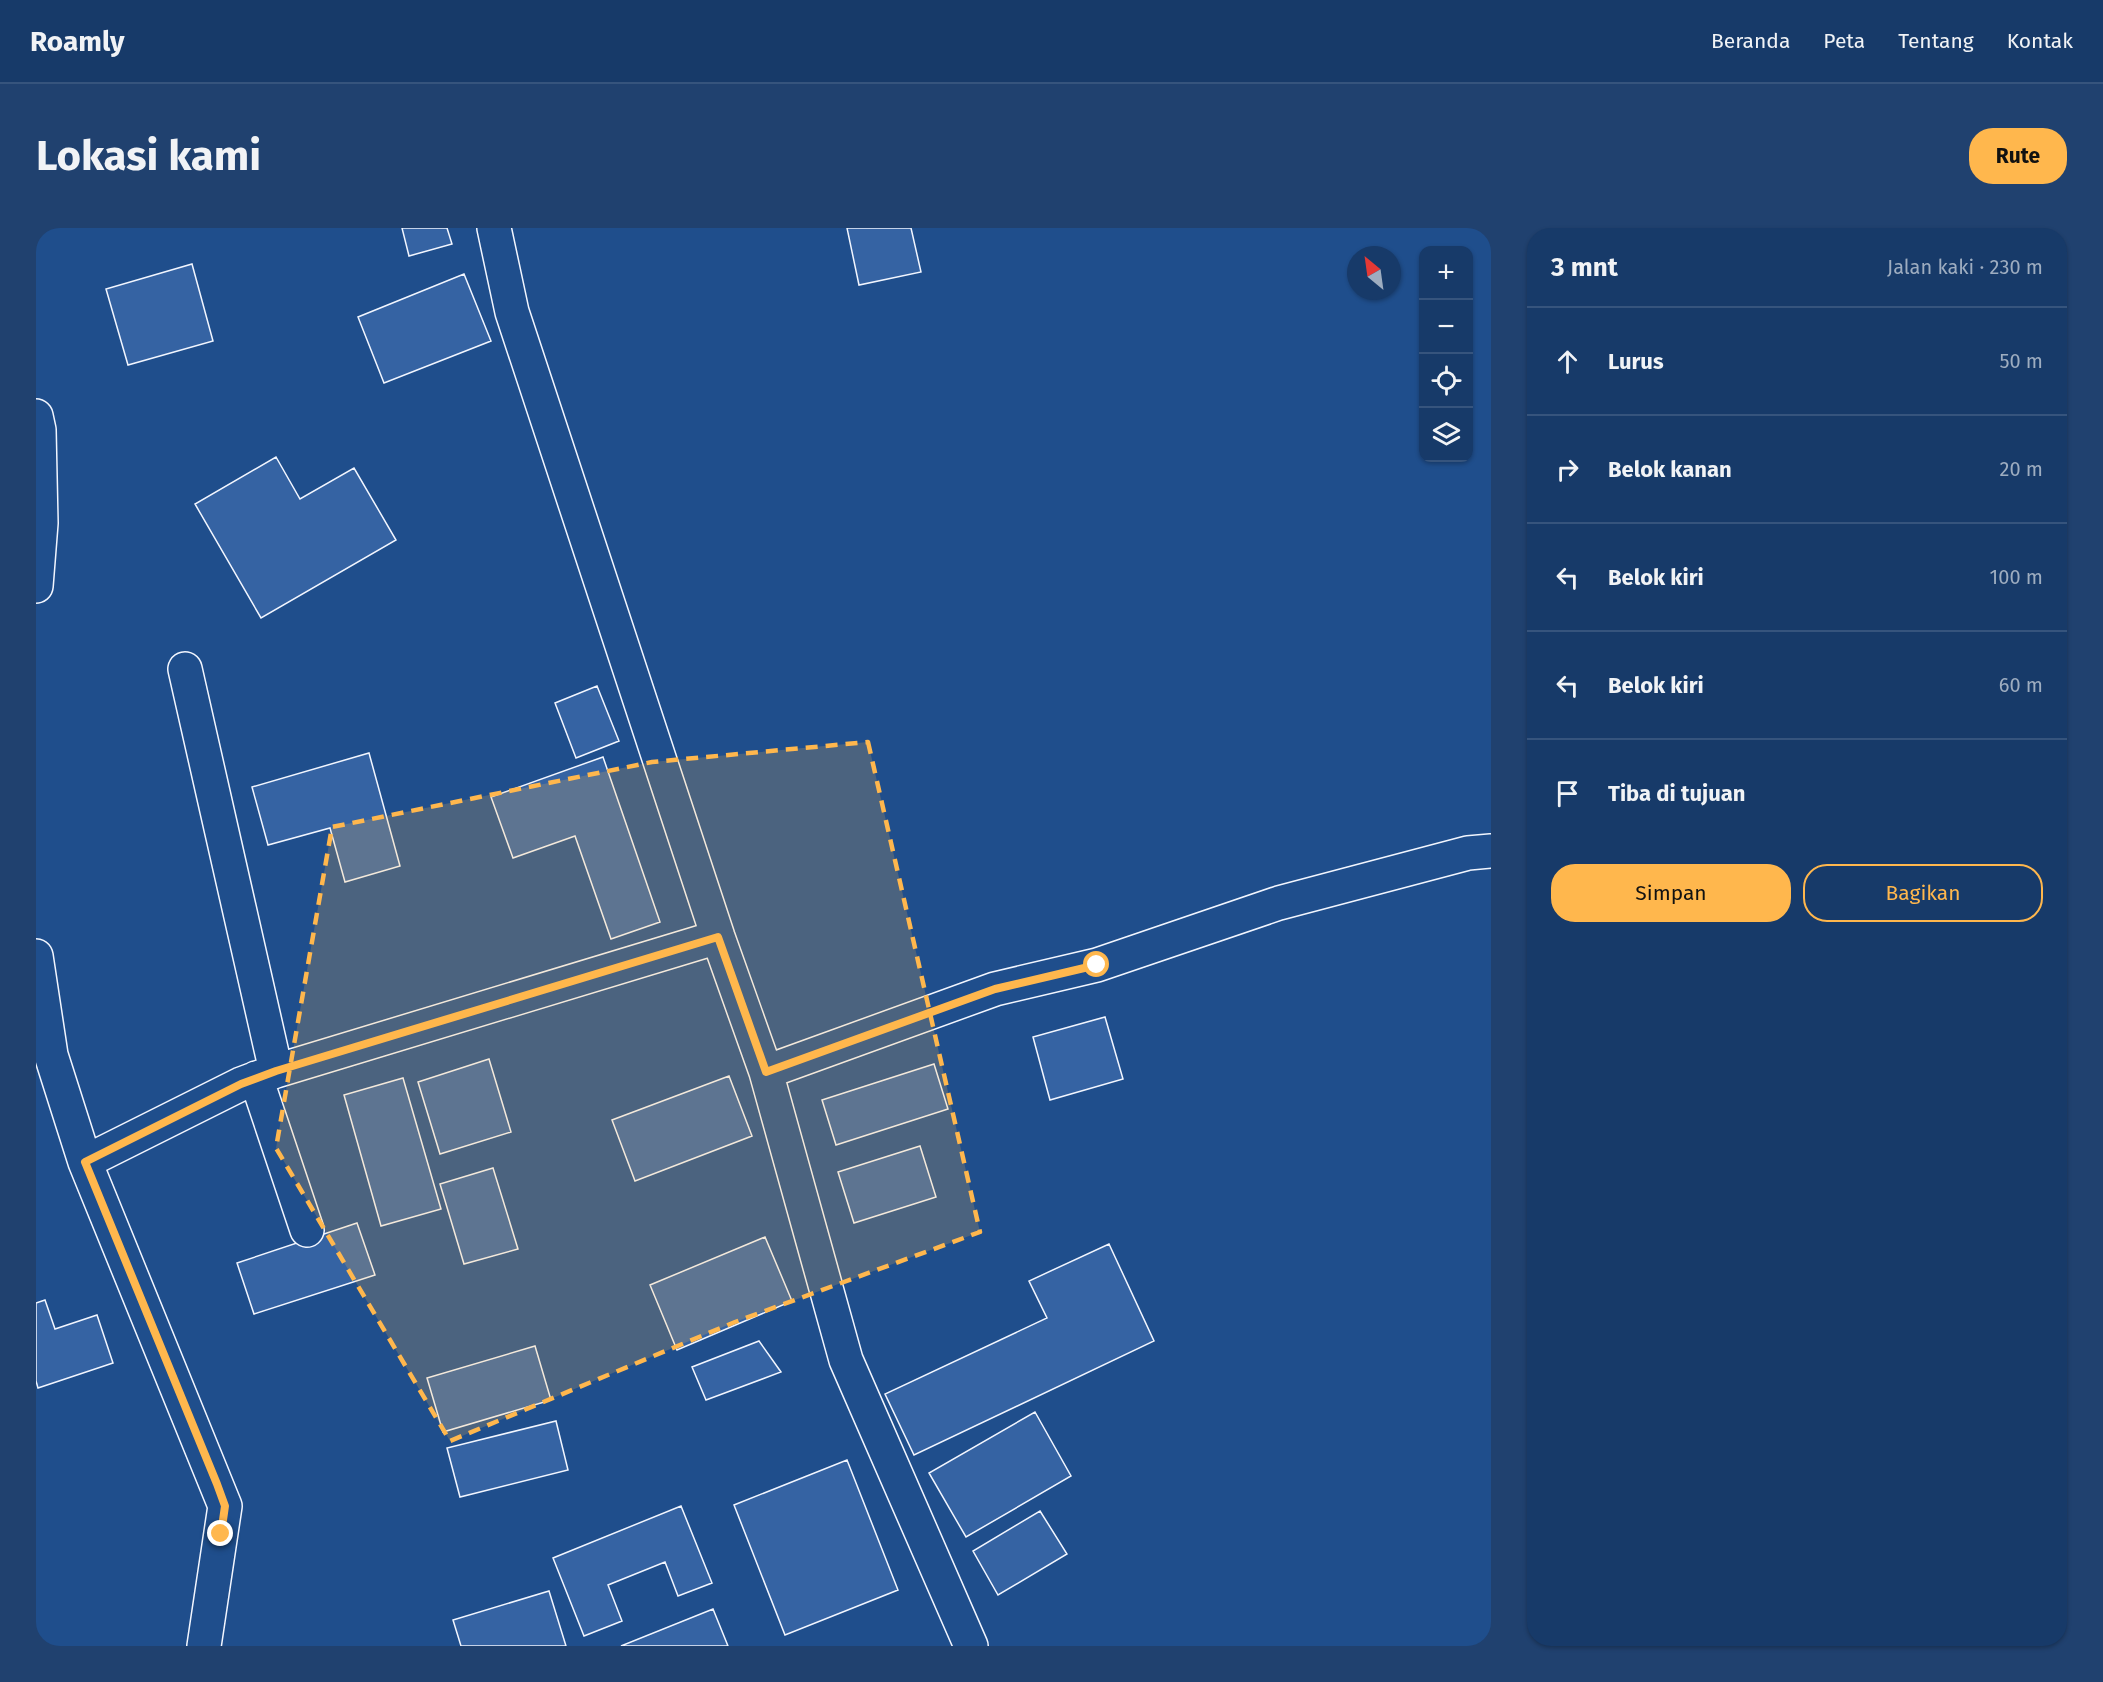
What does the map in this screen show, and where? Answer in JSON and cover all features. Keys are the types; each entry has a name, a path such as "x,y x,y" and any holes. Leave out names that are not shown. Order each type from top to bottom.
{"street":[{"path":"494,228 512,312 718,937 766,1072 846,1360 971,1646"},
{"path":"36,416 39,430 41,523 36,586"},
{"path":"185,669 266,1074 307,1230"},
{"path":"766,1072 995,989 1097,965 1279,903 1468,853 1491,851"},
{"path":"85,1162 266,1074 718,937"},
{"path":"36,956 51,1054 85,1162 225,1506 204,1646"}],"highlighted area":[{"path":"868,742 980,1232 735,1322 450,1441 276,1148 332,827 652,762"}],"building":[{"path":"402,228 447,228 452,244 409,256"},
{"path":"847,228 911,228 921,272 859,285"},
{"path":"192,264 213,341 128,365 106,289"},
{"path":"464,274 491,341 384,383 358,317"},
{"path":"276,457 300,499 354,468 396,540 261,618 195,504"},
{"path":"597,686 619,741 576,758 555,703"},
{"path":"369,753 400,866 345,882 330,828 268,845 252,787"},
{"path":"603,757 660,922 611,939 575,836 513,858 491,797"},
{"path":"1105,1017 1123,1079 1050,1100 1033,1037"},
{"path":"489,1059 511,1132 440,1154 418,1082"},
{"path":"934,1064 948,1109 836,1145 822,1100"},
{"path":"729,1076 752,1136 635,1181 612,1120"},
{"path":"403,1078 441,1209 381,1226 344,1095"},
{"path":"920,1146 936,1197 854,1223 838,1172"},
{"path":"493,1168 518,1249 464,1264 440,1184"},
{"path":"357,1223 375,1275 254,1314 237,1263"},
{"path":"765,1237 792,1301 677,1350 650,1285"},
{"path":"1109,1244 1154,1341 914,1455 885,1394 1047,1318 1029,1281"},
{"path":"45,1300 55,1329 97,1315 113,1363 38,1388 36,1381 36,1303"},
{"path":"759,1341 781,1372 706,1400 692,1367"},
{"path":"535,1346 551,1400 443,1432 427,1378"},
{"path":"1035,1412 1071,1476 966,1537 929,1473"},
{"path":"556,1421 568,1470 460,1497 447,1448"},
{"path":"847,1460 898,1590 785,1635 734,1505"},
{"path":"681,1506 712,1583 678,1596 665,1562 608,1585 622,1621 584,1636 553,1558"},
{"path":"1040,1511 1067,1554 998,1595 973,1551"},
{"path":"549,1591 566,1646 461,1646 453,1620"},
{"path":"713,1609 728,1646 621,1646"}],"route":[{"path":"221,1534 225,1506 217,1484 85,1162 241,1084 276,1071 718,937 766,1072 995,989 1097,965"}]}
